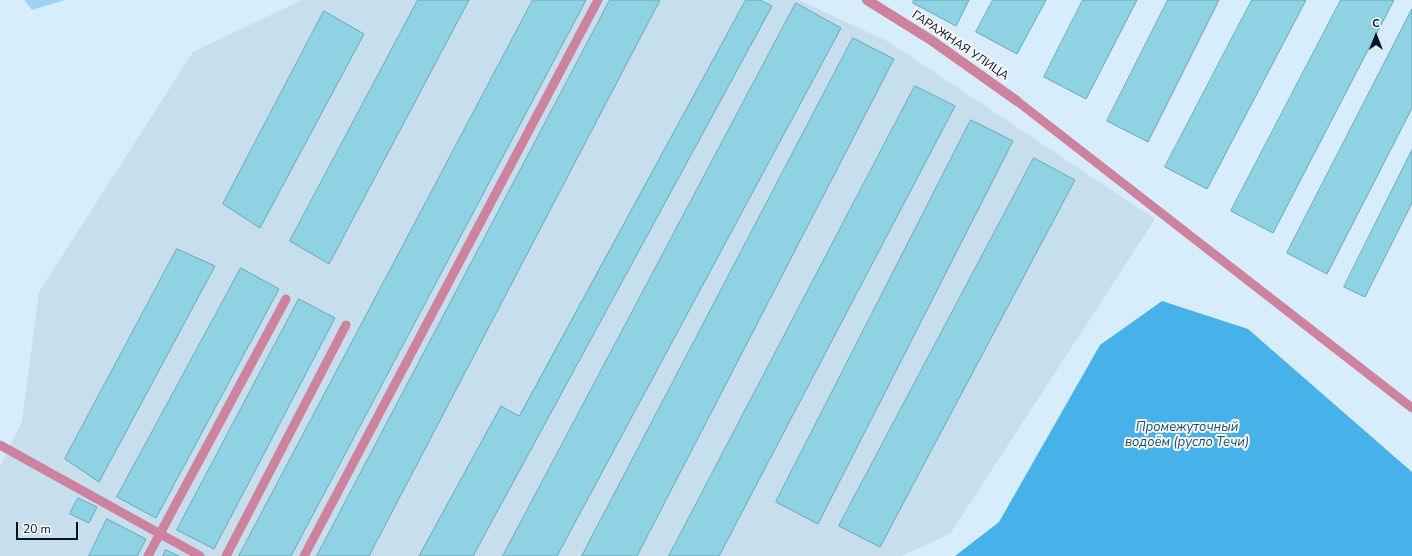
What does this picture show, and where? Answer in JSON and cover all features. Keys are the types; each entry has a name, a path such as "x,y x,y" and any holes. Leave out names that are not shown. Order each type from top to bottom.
{"street":[{"name":"ГАРАЖНАЯ УЛИЦА","path":"867,0 931,40 1017,101"}],"lane":[{"path":"304,556 598,0"},
{"path":"1017,101 1412,408"},
{"path":"148,556 286,298"},
{"path":"226,556 346,325"},
{"path":"0,445 200,556"}],"shaded area":[{"path":"24,0 65,0 32,10"},
{"path":"302,0 799,0 889,42 1155,219 950,534 900,556 0,556 0,467 22,421 39,292 193,52"}],"water":[{"name":"Промежуточный водоём (русло Течи)","path":"1162,301 1248,329 1412,472 1412,556 955,556 999,522 1100,345"}],"building":[{"path":"418,0 469,0 329,264 290,241"},
{"path":"533,0 586,0 291,556 239,556"},
{"path":"610,0 660,0 369,556 317,556"},
{"path":"746,0 760,0 772,6 473,556 419,556 501,406 519,416"},
{"path":"914,0 969,0 956,26 913,3"},
{"path":"993,0 1046,0 1017,54 976,32"},
{"path":"1083,0 1137,0 1086,99 1044,77"},
{"path":"1168,0 1219,0 1148,142 1107,121"},
{"path":"1252,0 1306,0 1207,189 1165,167"},
{"path":"1341,0 1394,0 1273,233 1231,211"},
{"path":"796,3 841,28 557,556 503,556"},
{"path":"1412,9 1412,108 1327,274 1287,253"},
{"path":"324,11 364,34 260,228 223,204"},
{"path":"853,38 894,59 637,556 582,556"},
{"path":"915,86 955,106 719,556 669,556"},
{"path":"971,120 1013,141 818,524 776,502"},
{"path":"1412,150 1412,203 1365,297 1344,287"},
{"path":"1034,158 1075,180 880,547 839,526"},
{"path":"177,249 215,266 99,482 65,459"},
{"path":"241,268 279,289 156,518 117,497"},
{"path":"299,299 335,318 214,549 177,530"},
{"path":"78,498 97,507 89,523 70,514"},
{"path":"107,519 146,539 137,556 89,556"},
{"path":"166,550 179,556 163,556"}]}
